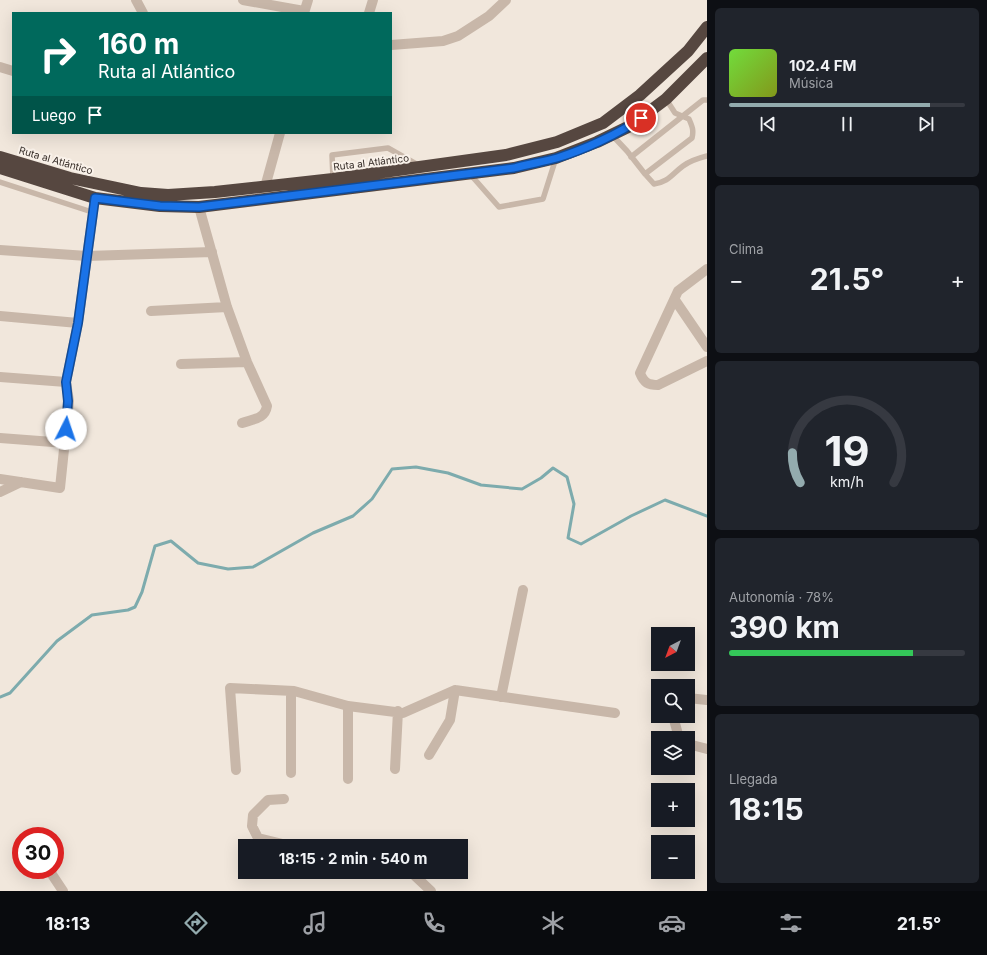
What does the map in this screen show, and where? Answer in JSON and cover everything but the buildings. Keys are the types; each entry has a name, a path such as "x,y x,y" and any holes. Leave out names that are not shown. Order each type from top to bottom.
{"highway":[{"name":"Ruta al Atlántico","path":"0,157 70,178 141,193 168,195 215,192 334,179 506,155 557,142 603,123 640,95 688,50 707,27"},
{"path":"688,50 689,56 695,62 705,60"},
{"path":"0,168 95,198 160,206 199,207 514,168 556,158 630,126 666,99 705,60"}],"street":[{"path":"136,0 142,12"},
{"path":"243,0 304,12 308,0"},
{"path":"369,12 373,0"},
{"path":"392,45 444,41 458,36 490,16 506,0"},
{"path":"0,67 12,71"},
{"path":"265,187 280,134"},
{"path":"0,479 60,488 66,443 68,401 66,382 78,323 95,198"},
{"path":"199,207 227,307 247,362 267,406 266,412 263,416 242,422"},
{"path":"0,250 87,256 212,252"},
{"path":"707,269 678,291 640,373 643,380 648,385 658,385 707,361"},
{"path":"675,300 707,347"},
{"path":"151,311 227,307"},
{"path":"0,316 78,323"},
{"path":"180,364 247,362"},
{"path":"0,377 66,382"},
{"path":"0,438 66,443"},
{"path":"0,492 21,482"},
{"path":"501,697 523,590"},
{"path":"236,770 230,688 291,691 348,706 398,711 403,713 455,690 615,714"},
{"path":"429,756 450,720 455,690"},
{"path":"291,691 291,773"},
{"path":"695,699 707,700"},
{"path":"348,706 348,779"},
{"path":"395,769 398,711"},
{"path":"695,745 707,748"},
{"path":"262,839 258,838 252,826 253,815 268,800 284,799"},
{"path":"54,879 63,891"},
{"path":"418,879 431,891"}],"lane":[{"path":"645,174 692,138 694,133 689,119 675,113 666,99"},
{"path":"632,157 703,100 707,100"},
{"path":"611,135 632,157 654,184 663,183 684,165 698,158 707,156"},
{"path":"334,179 332,155 388,148 422,167"},
{"path":"470,174 499,207 543,199 556,158"},
{"path":"0,182 92,212"}],"waterway":[{"path":"0,697 10,693 57,641 92,615 128,610 135,607 142,592 155,546 171,541 198,563 228,569 253,567 313,533 353,516 372,499 392,469 416,467 448,473 481,485 522,489 541,478 553,468 567,477 574,504 568,538 581,544 631,516 665,500 707,516"}],"route":[{"path":"66,429 68,401 66,382 78,323 95,198 160,206 199,207 514,168 556,158 572,152 630,126 641,118"}]}
